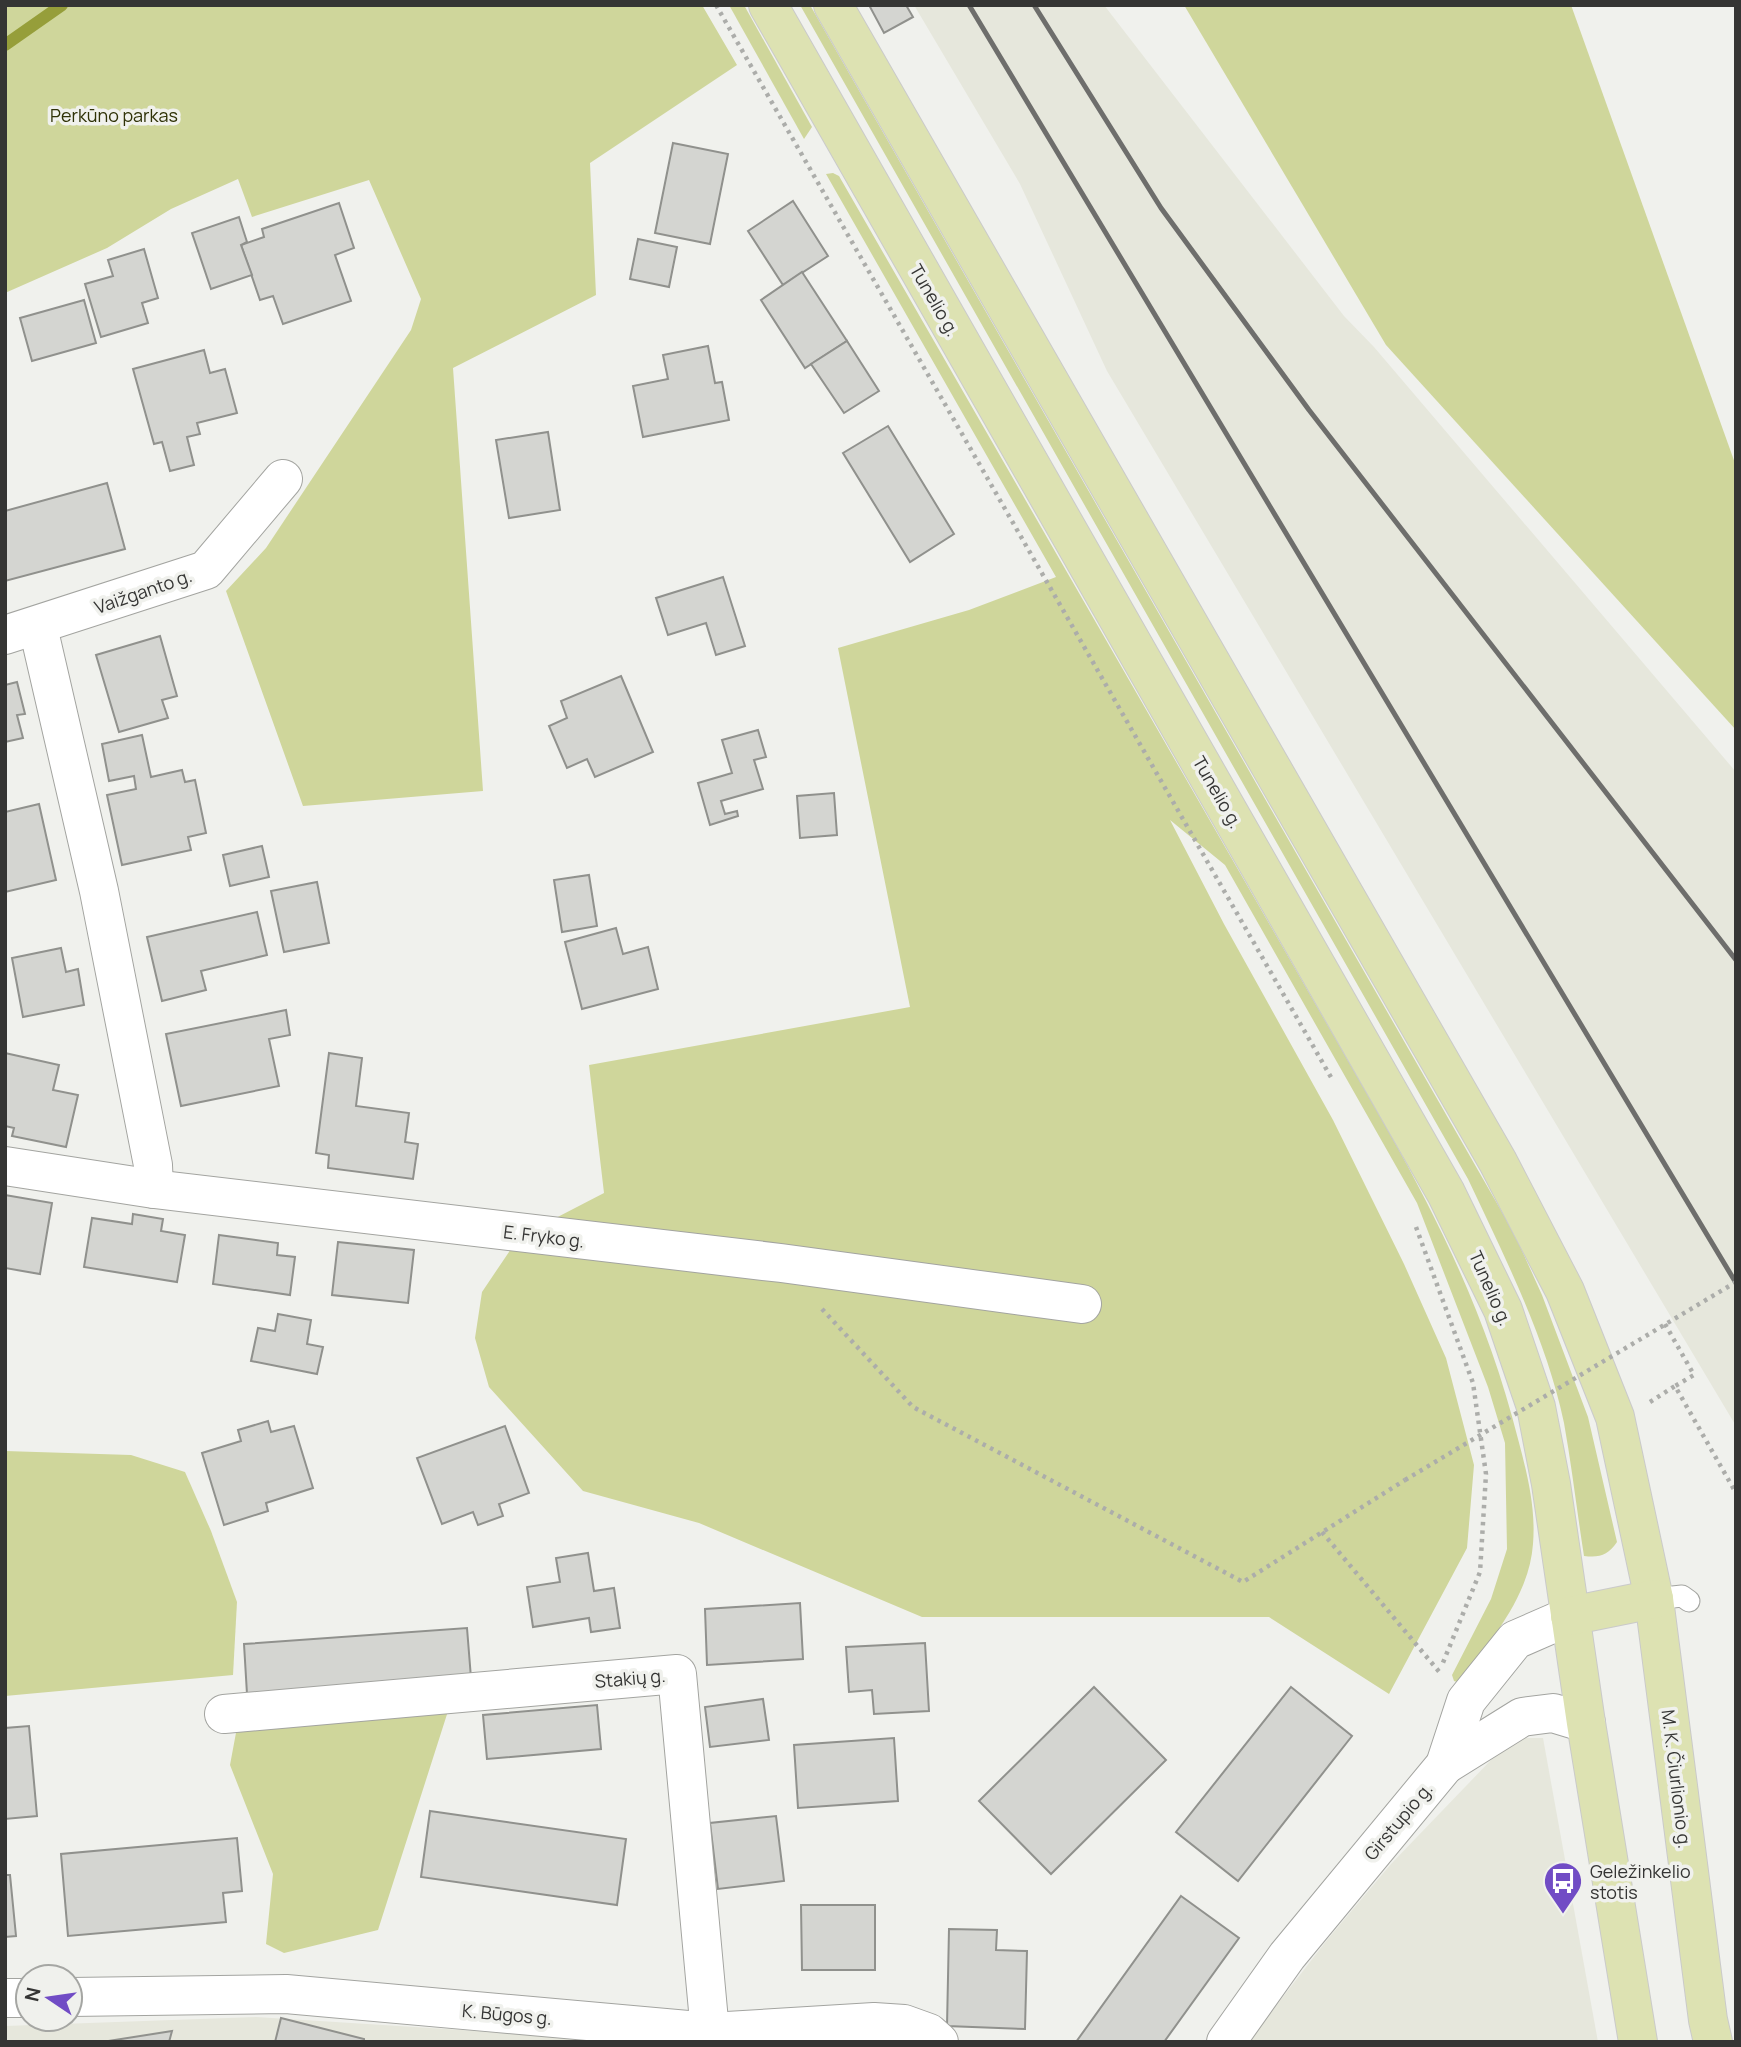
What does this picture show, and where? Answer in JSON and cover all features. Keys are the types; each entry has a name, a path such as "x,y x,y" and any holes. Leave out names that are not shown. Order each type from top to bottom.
{"main road":[{"name":"Tunelio g.","path":"768,5 1446,1193 1503,1310 1536,1407 1551,1484 1570,1616"},
{"path":"833,5 1505,1174 1565,1291 1599,1370 1671,1600 1570,1616 1638,2042"},
{"name":"M. K. Čiurlionio g.","path":"1671,1600 1708,2020 1713,2042"}],"street":[{"name":"Vaižganto g.","path":"21,631 206,570 283,479"},
{"path":"21,631 99,891 153,1165 154,1189"},
{"name":"E. Fryko g.","path":"5,1166 154,1189 781,1263 1082,1304"},
{"name":"Girstupio g.","path":"1226,2042 1287,1956 1445,1765 1466,1701 1515,1640 1570,1616"},
{"name":"Stakių g.","path":"224,1714 677,1674 710,2032"},
{"path":"1445,1765 1522,1717 1553,1713 1586,1724"},
{"name":"K. Būgos g.","path":"84,1997 286,1994 710,2032 874,2022 904,2024 929,2033 939,2042"}],"path":[{"path":"716,5 1339,1091"},
{"path":"1322,1532 1439,1672 1480,1572 1486,1474 1473,1384 1413,1219"},
{"path":"781,1263 913,1407 1242,1582 1405,1480 1736,1282"},
{"path":"1615,1417 1640,1408 1695,1375 1665,1324"},
{"path":"1675,1386 1736,1493"}],"shaded area":[{"path":"914,5 1104,5 1344,316 1374,347 1736,772 1736,1426 1107,371 1020,184"},
{"path":"1519,1738 1543,1738 1598,2042 1248,2042 1327,1940 1391,1864 1491,1760"},
{"path":"256,2017 651,2042 5,2042 5,2026 14,2026 14,2033 84,2033 84,2023"}],"green space":[{"name":"Perkūno parkas","path":"5,5 702,5 737,65 590,163 596,295 453,368 483,791 303,806 226,591 266,548 411,330 421,299 369,180 252,217 238,179 171,209 107,248 5,293"},
{"path":"729,5 744,5 812,127 804,139"},
{"path":"800,5 810,5 1514,1233 1542,1295 1588,1417 1617,1542 1603,1555 1584,1556 1564,1423 1547,1360 1523,1299 1468,1179"},
{"path":"1184,5 1571,5 1736,466 1736,730 1386,345"},
{"path":"826,174 839,176 1388,1130 1464,1280 1506,1397 1527,1478 1534,1531 1530,1564 1516,1600 1460,1683 1454,1681 1452,1675 1491,1599 1507,1549 1505,1443 1488,1387 1417,1203 1225,865 1170,820 1224,924 1333,1120 1404,1264 1446,1358 1474,1465 1467,1548 1389,1694 1269,1617 922,1617 699,1523 583,1491 489,1387 475,1338 482,1292 519,1237 604,1193 589,1065 910,1007 838,648 969,610 1056,577"},
{"path":"5,1451 131,1455 185,1472 211,1531 237,1602 233,1675 5,1696"},
{"path":"449,1708 378,1930 284,1953 266,1944 273,1874 230,1765 238,1722"}],"building":[{"path":"869,5 906,5 913,17 884,33"},
{"path":"673,143 728,154 710,244 655,233"},
{"path":"793,201 828,256 783,285 748,231"},
{"path":"339,203 354,248 335,255 351,301 283,324 273,296 260,300 241,245 264,237 262,229"},
{"path":"239,217 247,242 241,245 252,275 211,289 192,233"},
{"path":"638,239 677,247 669,287 630,279"},
{"path":"144,249 158,298 142,303 148,323 101,337 85,284 113,276 108,260"},
{"path":"802,272 847,341 805,368 761,300"},
{"path":"84,300 96,343 32,361 20,318"},
{"path":"847,341 879,391 844,413 811,364"},
{"path":"708,346 715,383 722,382 729,420 643,437 633,386 668,379 663,355"},
{"path":"204,350 210,373 225,369 237,413 197,423 200,434 187,437 194,465 170,471 162,442 154,444 133,369"},
{"path":"888,426 954,534 910,562 843,453"},
{"path":"548,432 560,510 509,518 496,440"},
{"path":"107,483 125,549 5,581 5,511"},
{"path":"723,577 745,646 716,655 706,623 668,635 656,598"},
{"path":"160,636 177,696 162,700 168,718 119,732 96,655"},
{"path":"621,676 653,752 595,777 587,759 567,768 549,726 567,718 561,701"},
{"path":"17,682 25,714 17,715 23,738 5,742 5,685"},
{"path":"758,730 766,757 754,760 763,789 721,801 725,814 737,811 738,816 710,825 698,783 732,773 722,740"},
{"path":"142,735 151,777 182,770 185,782 195,780 206,833 188,837 191,850 122,865 107,795 136,789 134,776 109,781 102,744"},
{"path":"834,793 837,835 800,838 797,796"},
{"path":"39,804 56,880 5,892 5,812"},
{"path":"262,846 269,877 230,886 223,855"},
{"path":"589,875 597,926 562,932 554,880"},
{"path":"317,882 329,943 284,952 271,891"},
{"path":"257,912 267,955 201,971 206,990 162,1001 147,937"},
{"path":"616,928 623,954 648,947 658,989 582,1009 565,942"},
{"path":"61,948 66,972 78,969 84,1005 23,1017 12,958"},
{"path":"286,1010 290,1035 269,1039 279,1086 181,1106 166,1034"},
{"path":"5,1053 59,1065 53,1090 78,1095 66,1147 12,1136 14,1128 5,1126"},
{"path":"329,1053 362,1058 356,1106 409,1113 405,1142 418,1144 413,1179 328,1168 329,1155 316,1153"},
{"path":"5,1195 52,1203 40,1274 5,1268"},
{"path":"133,1214 163,1219 161,1231 185,1235 177,1282 84,1267 92,1218 132,1224"},
{"path":"219,1235 278,1243 277,1255 295,1257 290,1295 213,1284"},
{"path":"338,1242 414,1250 408,1303 332,1295"},
{"path":"278,1314 311,1320 307,1344 323,1347 317,1374 251,1361 258,1328 275,1331"},
{"path":"268,1421 271,1432 294,1426 313,1488 266,1503 268,1511 224,1525 202,1453 241,1441 238,1430"},
{"path":"505,1426 529,1493 499,1504 503,1516 478,1525 473,1512 442,1524 417,1458"},
{"path":"588,1553 594,1591 614,1588 620,1628 591,1632 589,1618 533,1627 527,1587 560,1582 556,1558"},
{"path":"800,1603 803,1659 707,1665 705,1609"},
{"path":"467,1628 471,1678 247,1694 244,1644"},
{"path":"925,1643 929,1711 874,1714 872,1690 849,1692 846,1647"},
{"path":"1094,1687 1166,1760 1051,1874 979,1801"},
{"path":"1291,1687 1352,1736 1238,1881 1176,1832"},
{"path":"763,1699 769,1740 710,1747 705,1707"},
{"path":"597,1705 601,1749 487,1759 483,1715"},
{"path":"29,1726 37,1816 5,1819 5,1728"},
{"path":"894,1738 898,1801 798,1808 794,1745"},
{"path":"430,1811 626,1839 617,1905 421,1877"},
{"path":"776,1816 784,1881 718,1889 710,1823"},
{"path":"237,1838 242,1891 223,1893 226,1922 68,1936 61,1854"},
{"path":"5,1875 10,1875 16,1936 5,1937"},
{"path":"1181,1896 1239,1938 1164,2042 1076,2042"},
{"path":"801,1905 875,1905 875,1970 802,1970"},
{"path":"949,1929 997,1930 996,1950 1027,1951 1025,2029 947,2026"},
{"path":"281,2018 364,2039 364,2042 275,2042"},
{"path":"172,2031 169,2042 102,2042"}],"waterway":[{"path":"5,45 62,5"}],"railway":[{"path":"969,5 1736,1283"},
{"path":"1034,5 1161,208 1309,410 1736,960"}],"place":[{"name":"Geležinkelio stotis","path":"1563,1915"}]}
